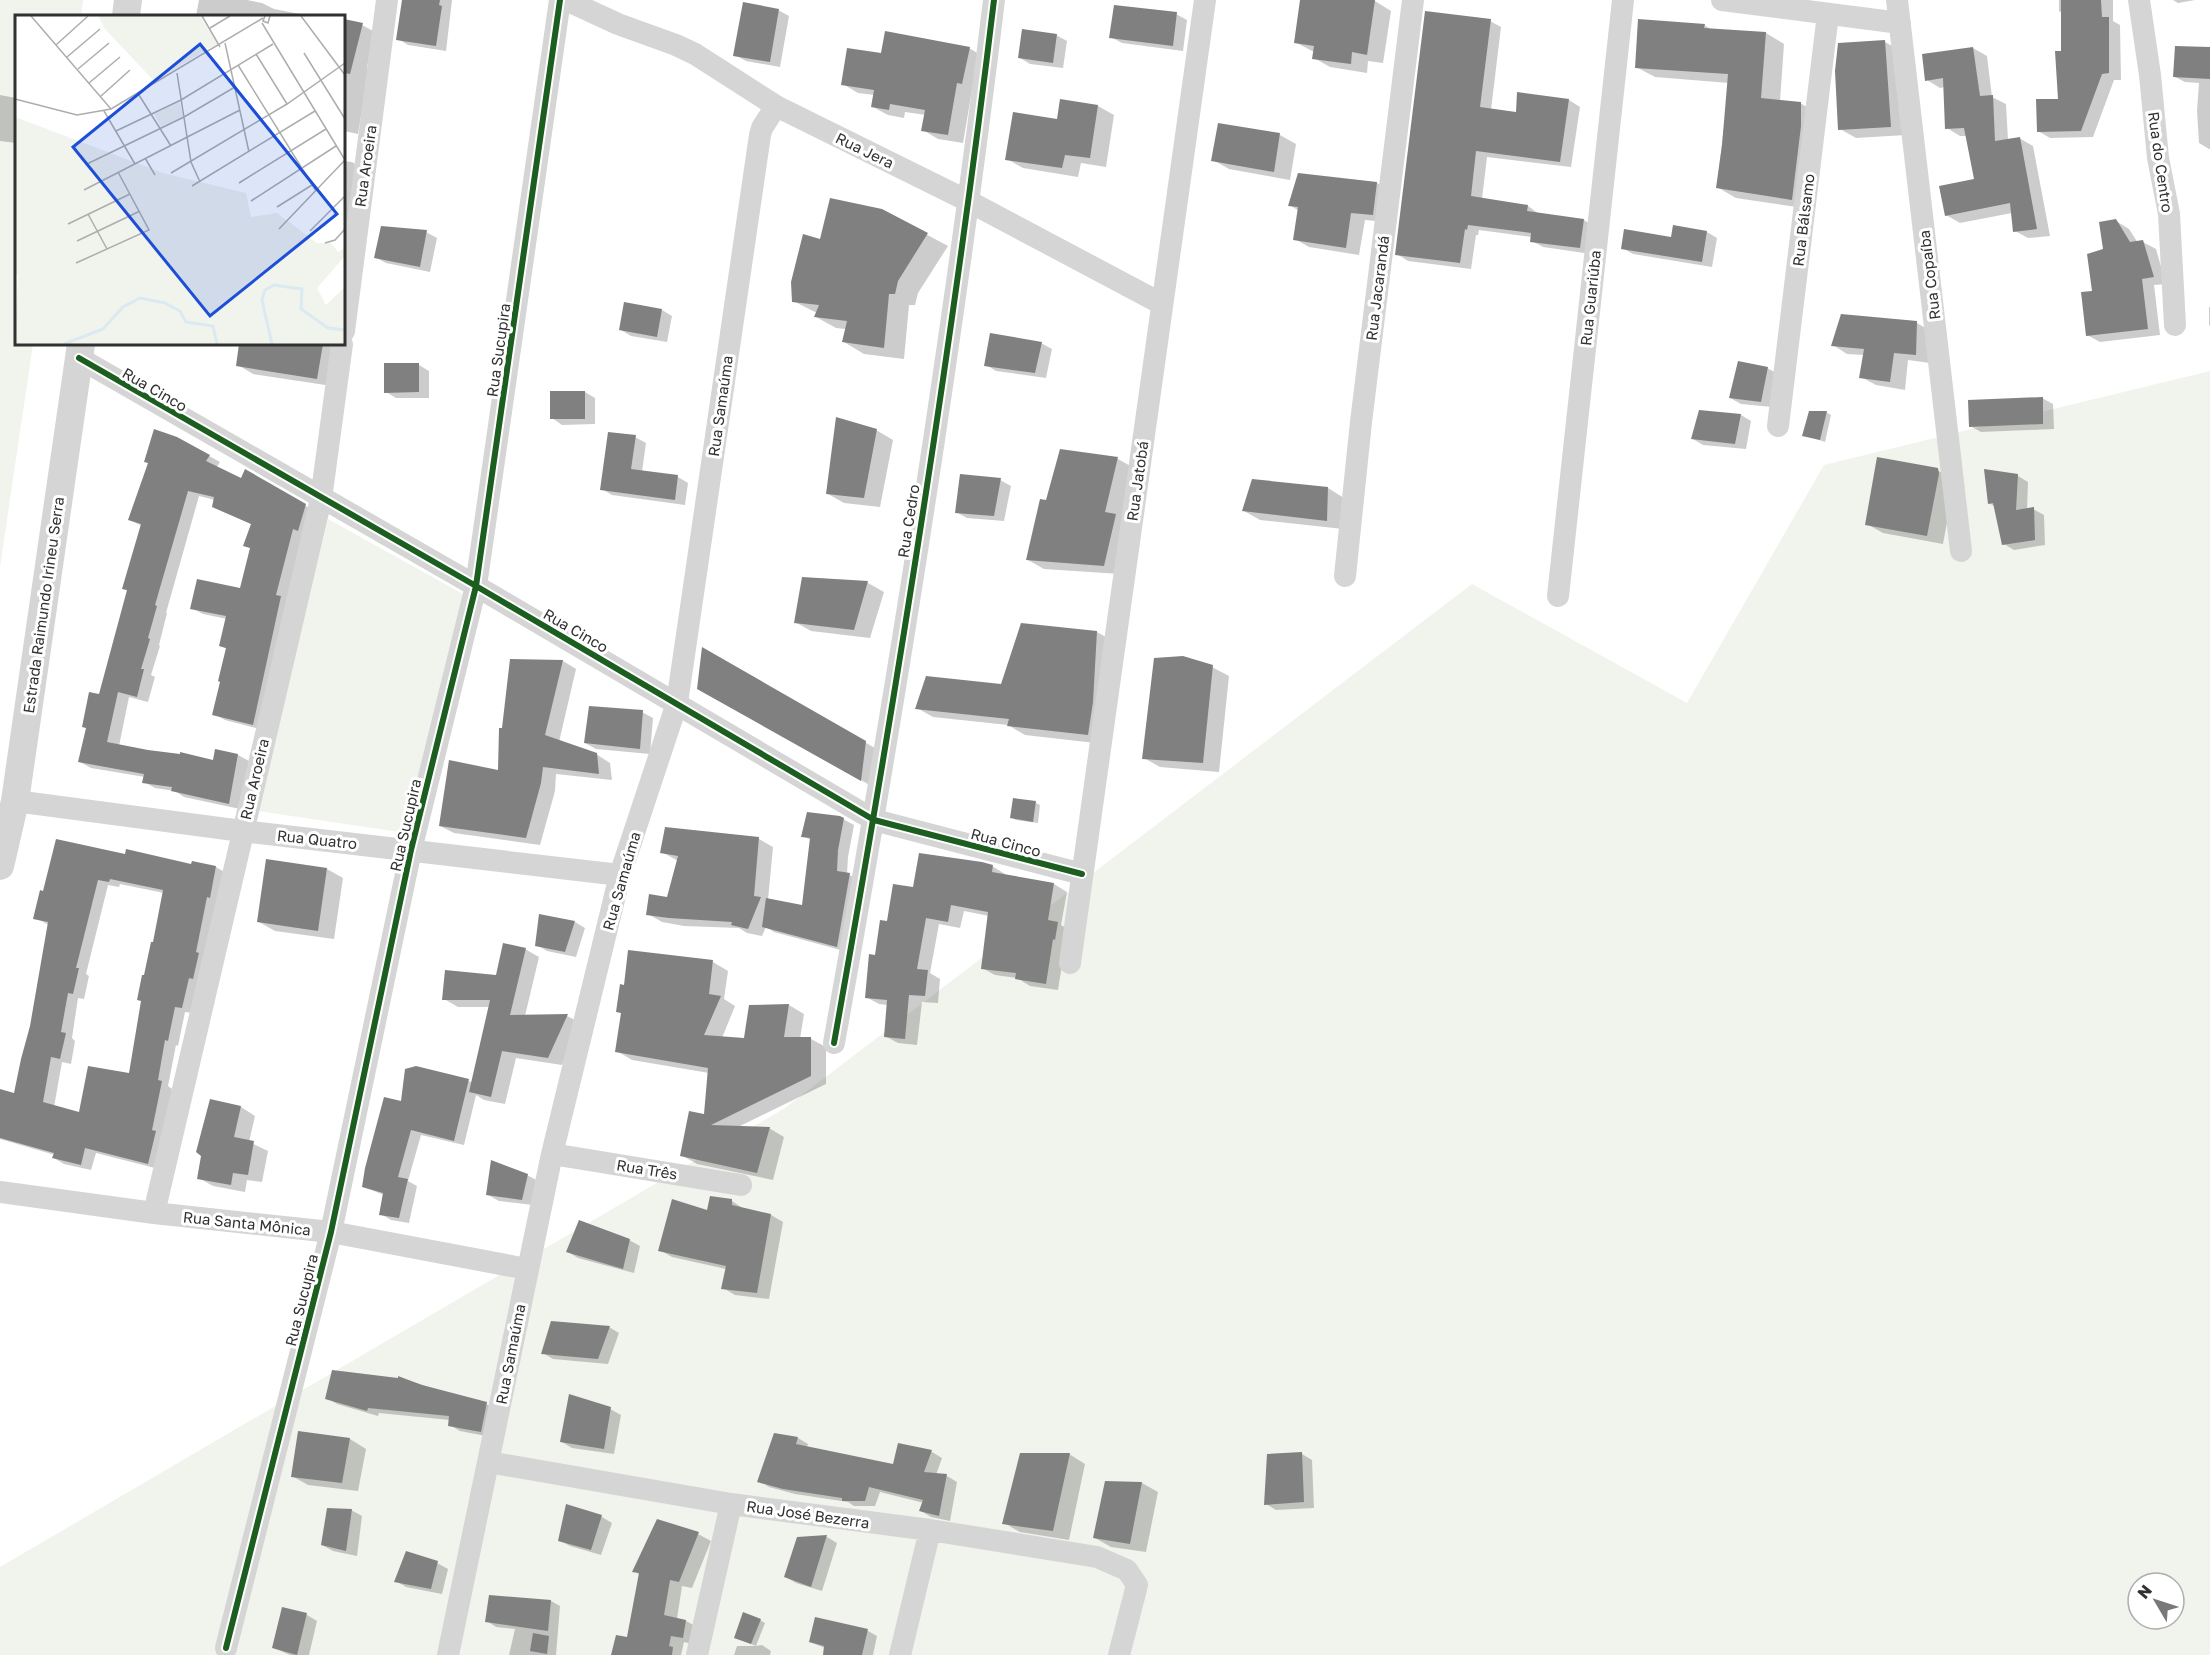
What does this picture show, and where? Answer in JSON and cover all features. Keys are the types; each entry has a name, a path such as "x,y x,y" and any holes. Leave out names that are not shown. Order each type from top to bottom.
{"street":[{"path":"126,15 128,0"},
{"name":"Rua Aroeira","path":"345,324 387,0"},
{"name":"Rua Sucupira","path":"226,1648 331,1232 411,850 476,586 560,0"},
{"name":"Rua Jera","path":"566,0 695,54 776,106 970,202 1162,304"},
{"name":"Rua Cedro","path":"834,1043 874,820 970,202 994,0"},
{"name":"Rua Jatobá","path":"1070,963 1205,0"},
{"name":"Rua Jacarandá","path":"1345,576 1361,422 1413,0"},
{"name":"Rua Guariúba","path":"1558,597 1623,0"},
{"path":"1722,0 1900,23"},
{"name":"Rua Copaíba","path":"1897,0 1961,551"},
{"name":"Rua do Centro","path":"2139,0 2150,75 2158,158 2169,214 2175,325"},
{"name":"Rua Bálsamo","path":"1778,426 1828,14"},
{"name":"Rua Samaúma","path":"448,1655 552,1154 620,875 676,703 760,135 776,106"},
{"name":"Rua Aroeira","path":"154,1213 321,499 342,345"},
{"name":"Rua Cinco","path":"80,351 321,499 476,586 874,820 1082,874"},
{"name":"Estrada Raimundo Irineu Serra","path":"0,866 15,801 80,351"},
{"name":"Rua Quatro","path":"15,801 242,831 620,875"},
{"name":"Rua Três","path":"552,1154 741,1185"},
{"name":"Rua Santa Mônica","path":"0,1192 154,1213 331,1232 527,1269"},
{"name":"Rua José Bezerra","path":"488,1462 732,1504 930,1530 1097,1557 1127,1570 1137,1586 1119,1655"},
{"path":"697,1655 732,1504"},
{"path":"900,1655 930,1530"}],"shaded area":[{"path":"0,0 83,0 81,15 15,15 15,345 33,345 0,567"},
{"path":"2210,371 2210,1655 0,1655 0,1567 785,1108 1472,584 1687,703 1824,465"},
{"path":"328,519 463,594 406,833 258,811"}],"building":[{"path":"402,0 440,0 439,5 442,6 436,46 396,40"},
{"path":"1300,0 1375,0 1367,55 1352,52 1351,64 1312,59 1314,46 1294,43"},
{"path":"2061,0 2101,0 2102,17 2109,17 2109,73 2102,74 2081,131 2037,132 2036,99 2058,99 2055,51 2061,51"},
{"path":"743,2 779,9 770,62 733,56"},
{"path":"1114,5 1177,12 1173,46 1109,38"},
{"path":"1425,11 1491,19 1480,107 1516,112 1517,92 1569,99 1560,162 1476,151 1471,196 1528,205 1527,211 1584,219 1580,248 1530,242 1531,233 1468,225 1467,230 1465,229 1460,263 1395,255"},
{"path":"345,19 363,23 350,74 345,73"},
{"path":"1638,19 1705,24 1704,28 1766,32 1761,98 1801,102 1801,126 1792,200 1716,188 1728,74 1635,68"},
{"path":"1022,29 1057,34 1053,63 1018,58"},
{"path":"885,31 970,47 962,84 957,83 948,135 921,131 925,110 890,104 889,110 871,107 874,90 841,85 847,48 881,53"},
{"path":"1885,40 1891,127 1838,130 1835,71 1838,43"},
{"path":"2175,46 2210,47 2210,79 2173,77"},
{"path":"1973,47 1980,96 1993,95 1995,141 2020,137 2037,229 2013,232 2010,203 1945,216 1939,186 1974,179 1964,128 1945,129 1943,78 1925,81 1922,54"},
{"path":"1060,99 1098,105 1090,158 1065,155 1062,168 1005,160 1013,112 1057,119"},
{"path":"1218,123 1280,133 1274,172 1211,161"},
{"path":"1298,173 1377,182 1373,215 1351,213 1346,248 1293,240 1298,207 1288,206"},
{"path":"830,198 882,209 928,233 898,281 895,294 889,294 884,348 842,342 847,321 814,317 819,305 792,302 791,282 803,234 820,239"},
{"path":"2116,219 2130,242 2143,240 2154,277 2142,279 2148,329 2086,336 2081,292 2092,291 2087,254 2103,249 2099,222"},
{"path":"1673,225 1707,231 1702,262 1621,249 1624,229 1671,237"},
{"path":"381,226 427,230 420,267 374,258"},
{"path":"624,302 662,309 657,337 619,330"},
{"path":"1841,314 1917,321 1916,355 1894,353 1890,382 1859,378 1864,349 1831,346"},
{"path":"990,333 1042,342 1035,373 984,366"},
{"path":"239,345 323,345 317,379 236,366"},
{"path":"1738,361 1768,367 1761,402 1729,398"},
{"path":"384,363 419,363 419,392 384,393"},
{"path":"550,391 585,391 585,419 550,419"},
{"path":"2043,397 2043,424 1969,427 1968,400"},
{"path":"1699,410 1741,414 1735,444 1691,439"},
{"path":"1809,411 1827,411 1820,440 1802,436"},
{"path":"836,417 877,429 864,498 826,494"},
{"path":"154,429 177,437 210,455 206,461 241,478 245,469 306,504 298,531 293,529 276,595 281,596 253,725 212,715 226,648 219,646 226,616 190,609 197,579 240,588 250,548 243,546 251,524 212,507 214,497 188,491 155,605 157,606 141,669 144,669 137,697 118,692 107,742 148,750 180,754 180,752 213,760 215,749 238,754 229,804 171,791 172,787 142,783 144,774 78,762 86,728 82,727 89,692 99,694 127,590 122,589 141,524 128,520 148,463 144,462"},
{"path":"608,432 636,435 631,469 678,475 675,500 600,490"},
{"path":"1060,449 1118,457 1105,512 1116,514 1104,566 1026,560 1040,499 1046,500"},
{"path":"1877,457 1938,468 1939,474 1927,536 1865,525"},
{"path":"1984,469 2018,474 2016,510 2034,507 2035,540 2002,545 1993,503 1988,504"},
{"path":"960,474 1001,478 994,516 955,513"},
{"path":"1252,479 1328,487 1327,521 1242,511"},
{"path":"802,577 868,581 854,630 794,623"},
{"path":"1021,623 1097,631 1093,702 1088,735 1007,726 1009,719 915,709 926,676 1001,684"},
{"path":"702,647 866,741 861,781 697,689"},
{"path":"1183,656 1213,665 1203,763 1142,759 1154,658"},
{"path":"510,659 563,660 545,735 597,753 599,774 543,767 526,838 439,826 449,760 498,770 499,728 502,728"},
{"path":"589,706 643,710 640,749 584,743"},
{"path":"1013,798 1036,801 1033,822 1010,818"},
{"path":"807,812 844,818 837,871 850,873 837,947 762,927 766,898 802,905 810,838 801,837"},
{"path":"665,827 759,837 754,896 761,897 748,929 731,925 732,922 646,915 649,894 667,897 678,856 660,853"},
{"path":"56,839 125,854 126,849 191,864 192,861 216,866 210,898 207,897 193,979 189,978 182,1008 175,1007 168,1041 165,1040 158,1080 162,1081 152,1130 156,1131 148,1164 85,1148 81,1165 52,1158 54,1153 0,1138 0,1089 14,1093 30,1026 48,922 33,919 40,890 43,891","holes":["110,879 163,890 153,942 151,942 137,1000 141,1001 129,1073 88,1066 79,1112 43,1102 51,1057 60,1059 66,1033 61,1032 68,993 73,994 79,968 76,968 98,880 109,882"]},
{"path":"919,853 982,862 993,865 992,872 1054,883 1048,920 1058,922 1055,940 1053,939 1046,984 1015,979 1016,973 981,969 988,912 951,905 948,922 926,918 917,969 928,970 925,996 909,995 905,1039 884,1037 887,1000 865,998 869,954 875,955 880,920 887,921 893,884 913,887"},
{"path":"266,859 327,868 318,931 257,922"},
{"path":"539,914 575,921 565,952 535,946"},
{"path":"503,943 526,948 510,1015 568,1014 548,1058 502,1051 491,1097 469,1092 490,1000 442,1000 445,970 496,975"},
{"path":"628,950 713,960 709,994 721,996 704,1035 744,1038 749,1005 789,1004 784,1037 811,1037 811,1076 711,1125 770,1127 757,1173 680,1156 689,1111 704,1114 708,1068 615,1052 621,1013 616,1012 620,984 624,985"},
{"path":"416,1066 469,1079 454,1141 411,1130 398,1177 408,1179 399,1218 379,1215 383,1193 362,1187 365,1168 384,1097 401,1101 405,1069"},
{"path":"210,1099 241,1106 234,1137 254,1141 248,1175 233,1173 231,1185 197,1179 201,1156 196,1152"},
{"path":"491,1160 528,1174 522,1200 486,1195"},
{"path":"710,1196 732,1199 732,1205 771,1214 757,1293 721,1289 726,1266 658,1251 672,1199 707,1210"},
{"path":"579,1220 630,1239 623,1269 566,1252"},
{"path":"551,1321 610,1326 598,1359 541,1354"},
{"path":"332,1370 398,1378 398,1376 422,1385 487,1402 481,1432 448,1426 449,1416 368,1408 367,1411 325,1399"},
{"path":"569,1394 611,1407 604,1449 560,1442"},
{"path":"298,1431 350,1438 342,1483 291,1477"},
{"path":"774,1433 798,1437 796,1444 893,1464 898,1443 932,1450 924,1472 947,1474 939,1516 919,1511 923,1500 869,1487 865,1501 842,1501 842,1498 783,1489 757,1482"},
{"path":"1302,1452 1304,1502 1264,1505 1267,1454"},
{"path":"1020,1453 1070,1453 1053,1531 1002,1524"},
{"path":"1105,1481 1142,1482 1130,1544 1093,1538"},
{"path":"566,1504 602,1515 591,1550 558,1541"},
{"path":"327,1508 352,1509 346,1551 321,1545"},
{"path":"657,1519 699,1532 679,1582 670,1580 664,1615 686,1620 683,1638 671,1636 669,1646 673,1647 672,1655 611,1655 616,1635 627,1637 639,1573 632,1572"},
{"path":"827,1535 811,1587 784,1577 797,1537"},
{"path":"406,1551 438,1561 431,1589 394,1582"},
{"path":"489,1595 551,1600 548,1631 485,1622"},
{"path":"282,1607 307,1613 297,1655 272,1648"},
{"path":"743,1612 761,1619 751,1644 734,1638"},
{"path":"815,1617 868,1629 862,1655 823,1655 824,1646 809,1642"},
{"path":"533,1633 549,1636 547,1654 530,1651"}],"cycle path":[{"path":"226,1648 331,1232 411,850 476,586 560,0"},
{"path":"834,1043 922,523 960,262 994,0"},
{"path":"79,358 476,586 874,820 1082,874"}]}
